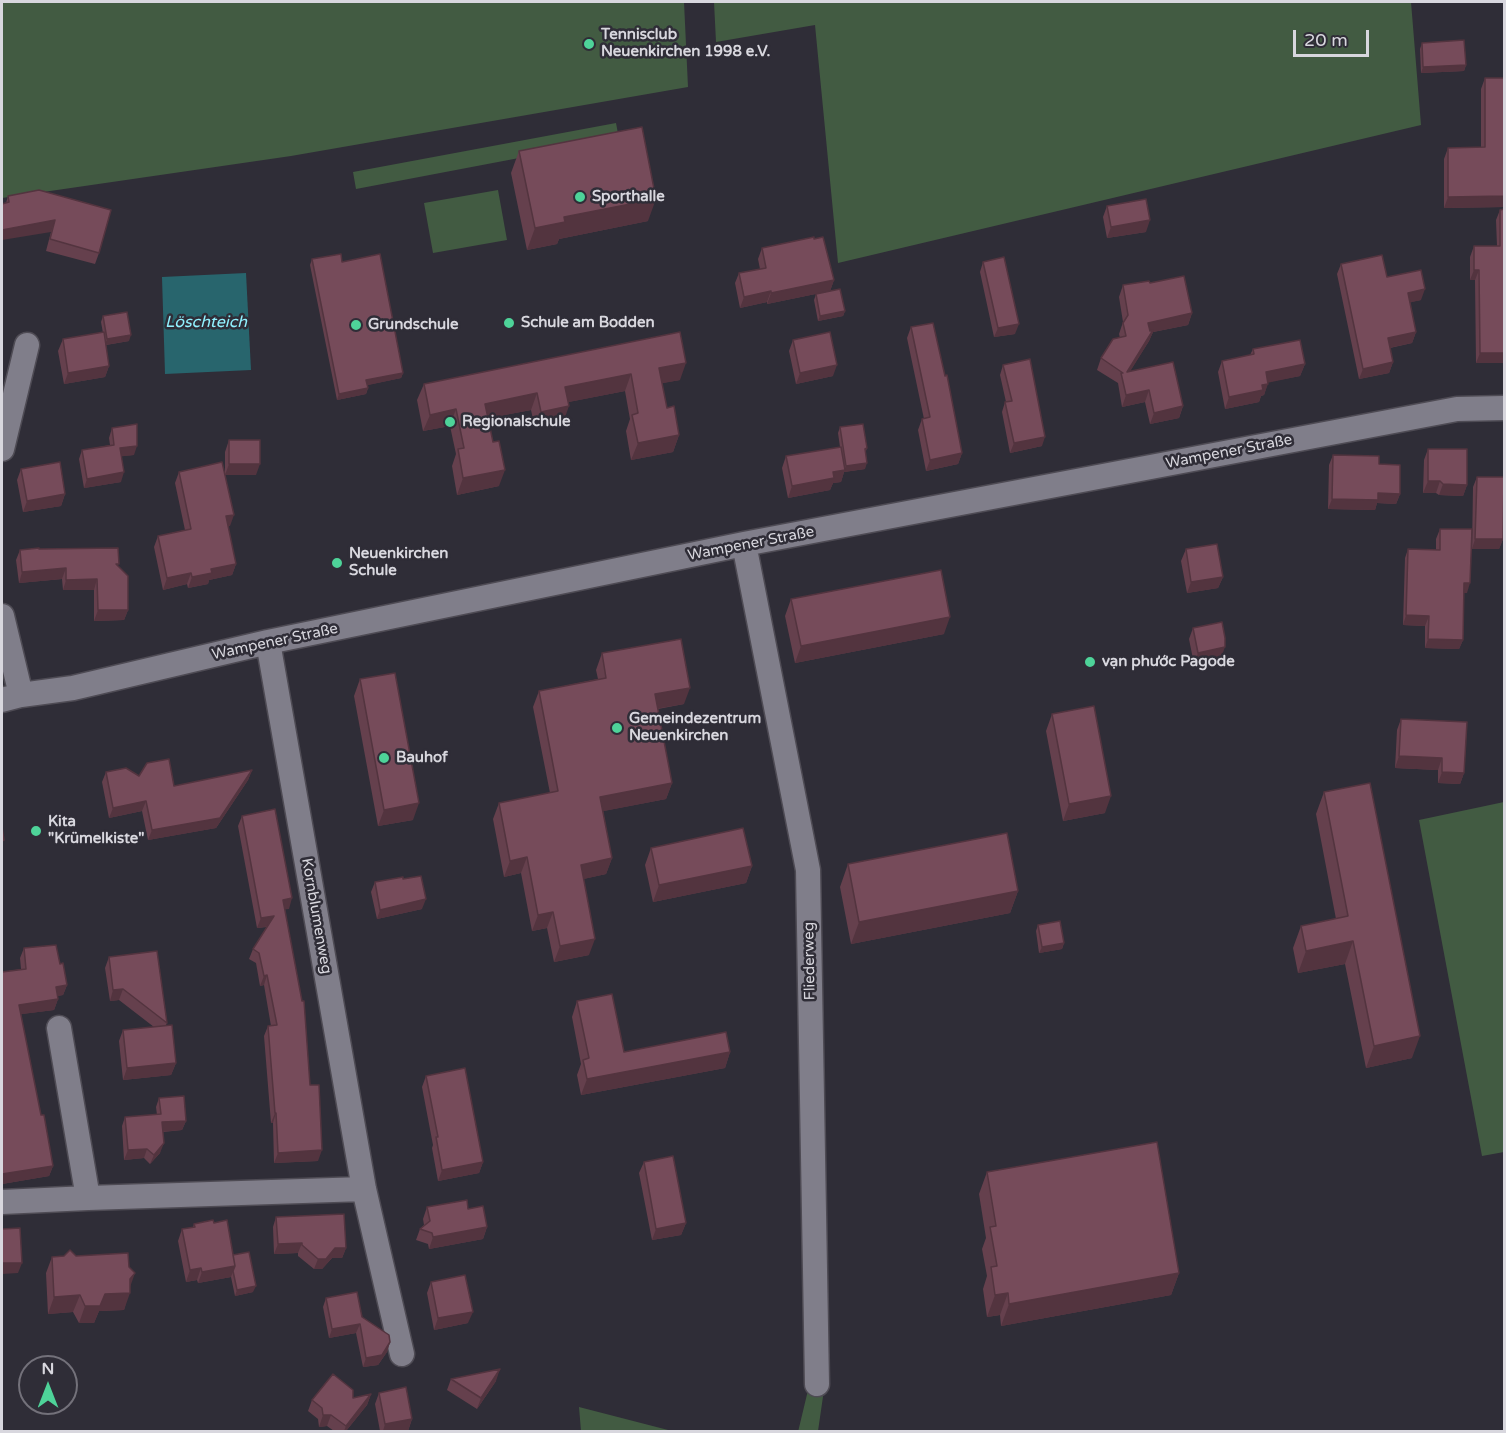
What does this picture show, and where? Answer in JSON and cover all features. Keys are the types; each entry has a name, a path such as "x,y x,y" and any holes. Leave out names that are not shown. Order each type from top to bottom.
{"street":[{"path":"2,449 27,345"},
{"name":"Wampener Straße","path":"11,698 73,688 268,642 744,544 1457,409 1504,408"},
{"name":"Fliederweg","path":"744,544 808,870 817,1384"},
{"path":"2,616 11,698"},
{"name":"Kornblumenweg","path":"268,642 364,1189 402,1353"},
{"path":"59,1028 88,1198"},
{"path":"2,1202 364,1189"}],"green space":[{"path":"2,2 684,2 688,87 291,156 2,198"},
{"path":"714,2 1411,2 1421,125 838,263 815,25 716,42"},
{"path":"616,123 619,139 356,189 353,172"},
{"path":"498,190 507,240 433,253 424,203"},
{"path":"1504,802 1504,1152 1482,1156 1419,820"},
{"path":"825,1383 818,1431 798,1432 809,1386"},
{"path":"579,1407 672,1431 581,1431"}],"water":[{"name":"Löschteich","path":"246,273 251,370 165,374 162,277"}],"building":[{"path":"1464,40 1466,65 1423,67 1422,43"},
{"path":"1485,78 1504,78 1504,196 1448,197 1448,148 1485,147"},
{"name":"Sporthalle","path":"642,127 656,199 564,217 565,222 535,228 519,151"},
{"path":"39,190 111,210 99,253 50,239 55,220 2,230 2,204 9,202 8,196"},
{"path":"1146,199 1150,220 1111,227 1107,206"},
{"path":"1504,209 1504,353 1480,353 1479,270 1474,270 1474,246 1500,246 1500,210"},
{"path":"814,237 814,239 823,237 834,280 744,297 739,273 766,268 762,248"},
{"name":"Grundschule","path":"341,254 342,262 380,254 403,373 366,380 368,388 339,394 312,259"},
{"path":"1382,255 1387,277 1421,270 1425,289 1408,293 1416,332 1388,338 1393,362 1363,369 1341,264"},
{"path":"1004,257 1019,324 998,328 983,262"},
{"path":"1184,276 1192,313 1148,323 1150,331 1153,330 1127,372 1173,362 1183,406 1154,413 1149,390 1126,395 1121,373 1123,373 1101,358 1113,339 1126,336 1123,323 1128,315 1123,285 1149,281 1150,283"},
{"path":"840,289 845,311 820,316 816,294"},
{"path":"127,312 131,335 107,339 103,316"},
{"path":"933,323 945,376 947,375 962,453 930,460 922,419 930,417 911,327"},
{"path":"104,332 109,366 68,373 63,339"},
{"name":"Regionalschule","path":"680,332 686,363 659,368 667,408 674,406 679,435 638,443 632,415 638,413 631,374 565,387 569,406 541,412 537,393 485,404 493,442 499,441 505,470 463,478 458,449 464,448 456,409 430,415 424,384"},
{"path":"830,332 837,365 800,373 793,340"},
{"path":"1300,340 1305,364 1266,372 1268,384 1262,385 1263,390 1229,397 1222,361 1254,354 1253,349"},
{"path":"1030,359 1045,437 1014,443 1005,402 1012,401 1003,365"},
{"path":"137,424 137,446 120,448 124,472 87,479 82,450 114,445 112,428"},
{"path":"863,424 867,463 846,466 840,427"},
{"path":"229,440 260,440 260,464 229,464"},
{"path":"841,447 845,470 833,472 834,478 792,486 786,456"},
{"path":"1428,449 1467,449 1467,485 1428,481"},
{"path":"1333,455 1379,456 1379,464 1400,465 1400,494 1378,493 1378,500 1332,499"},
{"path":"60,462 65,494 27,501 21,469"},
{"path":"222,462 234,515 226,516 236,564 211,569 212,573 192,577 191,573 167,578 158,536 191,529 179,472"},
{"path":"1477,477 1504,477 1503,539 1475,539"},
{"path":"1440,529 1472,529 1470,583 1464,583 1463,640 1428,639 1429,616 1406,615 1408,549 1440,550"},
{"path":"1217,544 1223,577 1191,582 1186,549"},
{"path":"118,548 119,564 116,564 128,576 128,610 98,610 97,579 66,580 66,568 22,572 20,550"},
{"path":"941,570 950,617 801,646 791,599"},
{"path":"1222,622 1225,647 1198,653 1193,628"},
{"path":"681,639 690,688 655,694 672,783 600,797 612,858 581,865 595,939 560,946 553,912 538,915 527,857 510,861 499,803 558,791 539,691 606,678 602,653"},
{"name":"Bauhof","path":"395,673 419,803 384,810 360,679"},
{"path":"1094,706 1111,796 1069,804 1052,714"},
{"path":"1401,719 1467,722 1464,773 1442,772 1442,758 1399,756"},
{"path":"169,759 174,786 252,770 220,818 152,830 146,801 113,808 106,772 126,768 139,776 147,763"},
{"path":"1370,783 1420,1036 1374,1046 1353,941 1306,951 1301,926 1348,916 1324,792"},
{"path":"275,809 292,898 283,900 302,1001 304,1001 310,1085 319,1085 322,1150 278,1153 268,1026 277,1025 267,975 264,976 259,953 253,949 274,916 261,918 242,816"},
{"path":"743,828 752,866 659,885 651,848"},
{"path":"1007,833 1018,891 859,922 848,864"},
{"path":"421,876 426,899 380,910 375,882"},
{"path":"1060,921 1064,943 1042,947 1038,925"},
{"path":"56,945 60,964 63,963 67,985 56,987 58,999 19,1005 53,1166 2,1174 2,972 26,969 24,948"},
{"path":"157,951 167,1023 123,989 113,990 109,957"},
{"path":"612,994 624,1052 726,1032 730,1052 587,1079 583,1060 589,1058 577,1001"},
{"path":"172,1025 176,1063 127,1068 123,1030"},
{"path":"465,1068 483,1162 442,1170 426,1076"},
{"path":"184,1096 186,1121 162,1122 164,1143 154,1155 147,1149 128,1150 125,1117 161,1114 159,1098"},
{"path":"1157,1142 1179,1273 1009,1304 1008,1293 995,1295 991,1267 997,1266 990,1227 996,1226 987,1172"},
{"path":"673,1156 686,1223 656,1229 644,1162"},
{"path":"467,1200 468,1209 483,1206 487,1227 433,1237 432,1233 420,1229 430,1221 427,1207"},
{"path":"344,1214 346,1248 335,1248 326,1259 318,1259 302,1243 278,1244 276,1217"},
{"path":"213,1220 214,1223 227,1220 235,1266 202,1272 201,1268 190,1270 182,1229"},
{"path":"20,1228 22,1263 2,1263 2,1229"},
{"path":"70,1250 76,1256 128,1253 129,1267 135,1273 130,1279 130,1293 105,1294 100,1306 85,1306 80,1295 54,1297 52,1257 64,1256"},
{"path":"249,1252 256,1286 237,1290 233,1271 235,1266 233,1255"},
{"path":"465,1275 473,1312 438,1318 431,1282"},
{"path":"357,1292 362,1317 389,1335 390,1342 382,1355 366,1358 360,1324 332,1329 326,1298"},
{"path":"500,1369 481,1398 451,1379"},
{"path":"333,1374 353,1390 353,1398 371,1394 346,1426 331,1415 323,1415 322,1408 312,1400"},
{"path":"406,1387 412,1419 385,1424 379,1393"}],"place":[{"name":"Tennisclub Neuenkirchen 1998 e.V.","path":"589,44"},
{"name":"Sporthalle","path":"580,197"},
{"name":"Schule am Bodden","path":"509,323"},
{"name":"Grundschule","path":"356,325"},
{"name":"Regionalschule","path":"450,422"},
{"name":"Neuenkirchen Schule","path":"337,563"},
{"name":"vạn phước Pagode","path":"1090,662"},
{"name":"Gemeindezentrum Neuenkirchen","path":"617,728"},
{"name":"Bauhof","path":"384,758"},
{"name":"Kita \"Krümelkiste\"","path":"36,831"}]}
